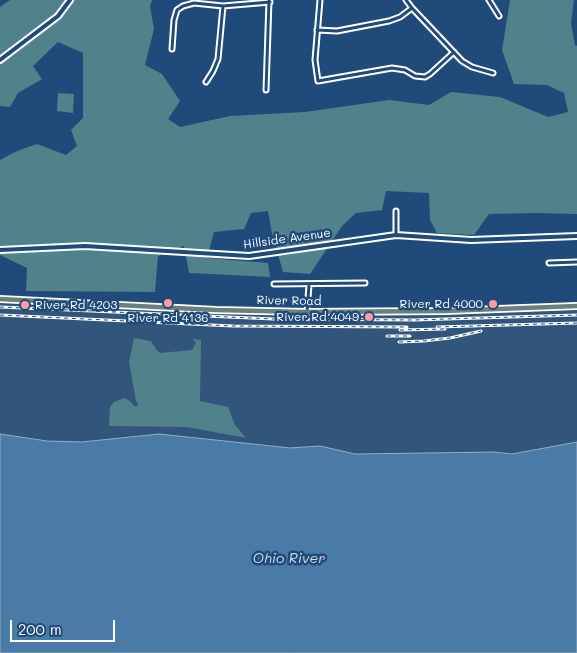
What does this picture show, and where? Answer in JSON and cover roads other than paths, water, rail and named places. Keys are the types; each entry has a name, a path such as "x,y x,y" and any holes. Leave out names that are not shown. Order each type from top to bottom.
{"main road":[{"name":"River Road","path":"0,299 216,310 307,312 445,312 577,306"}],"street":[{"path":"0,60 58,16 70,0"},
{"path":"320,0 315,65 318,81 392,68 405,70 415,76 424,77 430,74 454,52"},
{"path":"406,0 462,61 472,67 493,73"},
{"path":"489,0 499,16"},
{"path":"172,49 174,20 177,10 186,4 223,6 270,1 266,90"},
{"path":"206,82 218,60 223,6"},
{"path":"317,30 336,31 389,21 400,17 412,8"},
{"path":"396,211 396,235"},
{"name":"Hillside Avenue","path":"0,250 85,246 249,256 385,235 471,240 577,236"},
{"path":"549,263 577,262"},
{"path":"274,284 365,283"},
{"path":"307,312 309,284"}],"water":[{"name":"Ohio River","path":"0,434 47,441 82,442 159,434 290,448 320,446 355,454 494,452 512,454 577,442 577,653 0,653"}],"railway":[{"path":"0,307 274,319 414,320 577,315"},
{"path":"0,315 233,326 407,327"},
{"path":"437,327 577,323"},
{"path":"400,330 445,329"},
{"path":"399,342 450,338 481,331"},
{"path":"387,336 410,336"}],"place":[{"name":"River Rd 4136","path":"168,303"},
{"name":"River Rd 4000","path":"493,304"},
{"name":"River Rd 4203","path":"25,305"},
{"name":"River Rd 4049","path":"369,317"}]}
